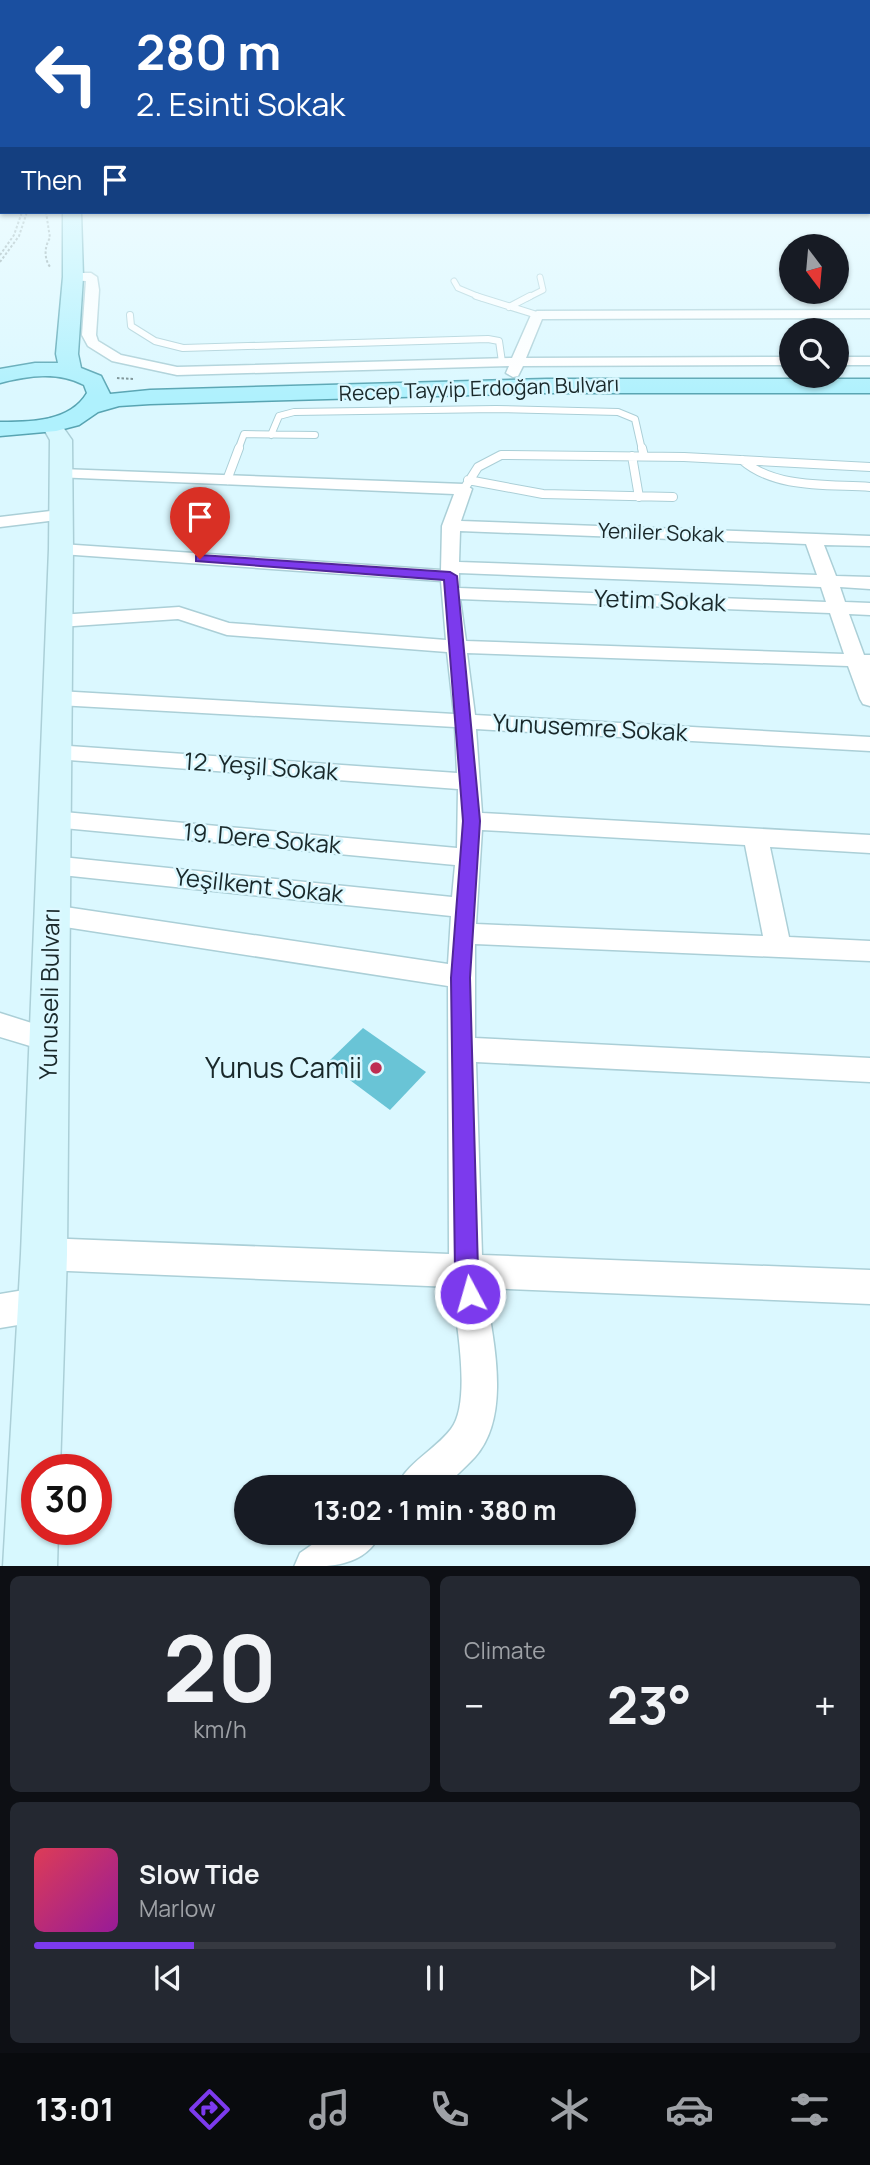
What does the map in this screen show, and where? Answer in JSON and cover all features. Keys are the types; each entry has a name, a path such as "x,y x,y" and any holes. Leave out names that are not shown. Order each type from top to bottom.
{"main road":[{"path":"57,250 73,270"},
{"path":"69,361 73,250"},
{"path":"0,376 40,370 69,361 140,388"},
{"name":"Recep Tayyip Erdoğan Bulvarı","path":"69,361 93,381 140,388 510,367 779,376"},
{"path":"849,377 870,377"},
{"path":"90,407 99,393 93,381"},
{"name":"Recep Tayyip Erdoğan Bulvarı","path":"0,429 51,424 117,399 150,397 547,386 870,386"},
{"name":"Yunuseli Bulvarı","path":"30,1566 44,1254 58,698 61,440 51,424"}],"street":[{"path":"73,270 90,277 93,300 89,335 93,343 110,355 134,363 177,371 779,361"},
{"path":"510,367 537,315 870,314"},
{"path":"849,361 870,361"},
{"path":"61,474 466,484 451,526 450,579 465,720 471,821 460,978 461,1049 466,1270 479,1365 476,1421 463,1443 429,1475"},
{"path":"0,523 450,579 870,583"},
{"name":"Yeniler Sokak","path":"451,526 870,541"},
{"path":"813,538 838,608 863,661 870,699"},
{"name":"Yetim Sokak","path":"450,579 870,609"},
{"path":"59,621 179,613 227,629 458,646 863,661"},
{"name":"Yunusemre Sokak","path":"58,698 870,744"},
{"name":"12. Yeşil Sokak","path":"55,752 468,782"},
{"name":"19. Dere Sokak","path":"53,819 470,859"},
{"path":"471,821 870,844"},
{"path":"756,838 778,947"},
{"name":"Yeşilkent Sokak","path":"52,865 464,920 778,947 870,951"},
{"path":"52,915 460,978"},
{"path":"0,1025 50,1040"},
{"path":"461,1049 870,1070"},
{"path":"44,1254 870,1287"},
{"path":"0,1311 42,1304"},
{"path":"314,1566 345,1545"}],"lane":[{"path":"509,307 543,290 540,277"},
{"path":"454,281 458,288 468,293 537,315"},
{"path":"130,315 131,326 140,334 163,344 183,348 488,339 499,341 510,367"},
{"path":"271,435 279,416 294,412 618,412 635,419 644,456"},
{"path":"227,480 244,434 316,435"},
{"path":"673,497 543,494 466,484 472,470 484,460 501,455 644,456 870,467"},
{"path":"632,456 639,496"},
{"path":"742,460 748,467 761,473 787,479 870,487"}],"path":[{"path":"46,250 51,277"}],"building":[{"name":"Yunus Camii","path":"363,1028 426,1072 390,1110 327,1063"}],"place":[{"name":"Yunus Camii","path":"376,1068"}],"route":[{"path":"200,559 450,576 465,720 471,821 460,978 466,1270 470,1294"}]}
